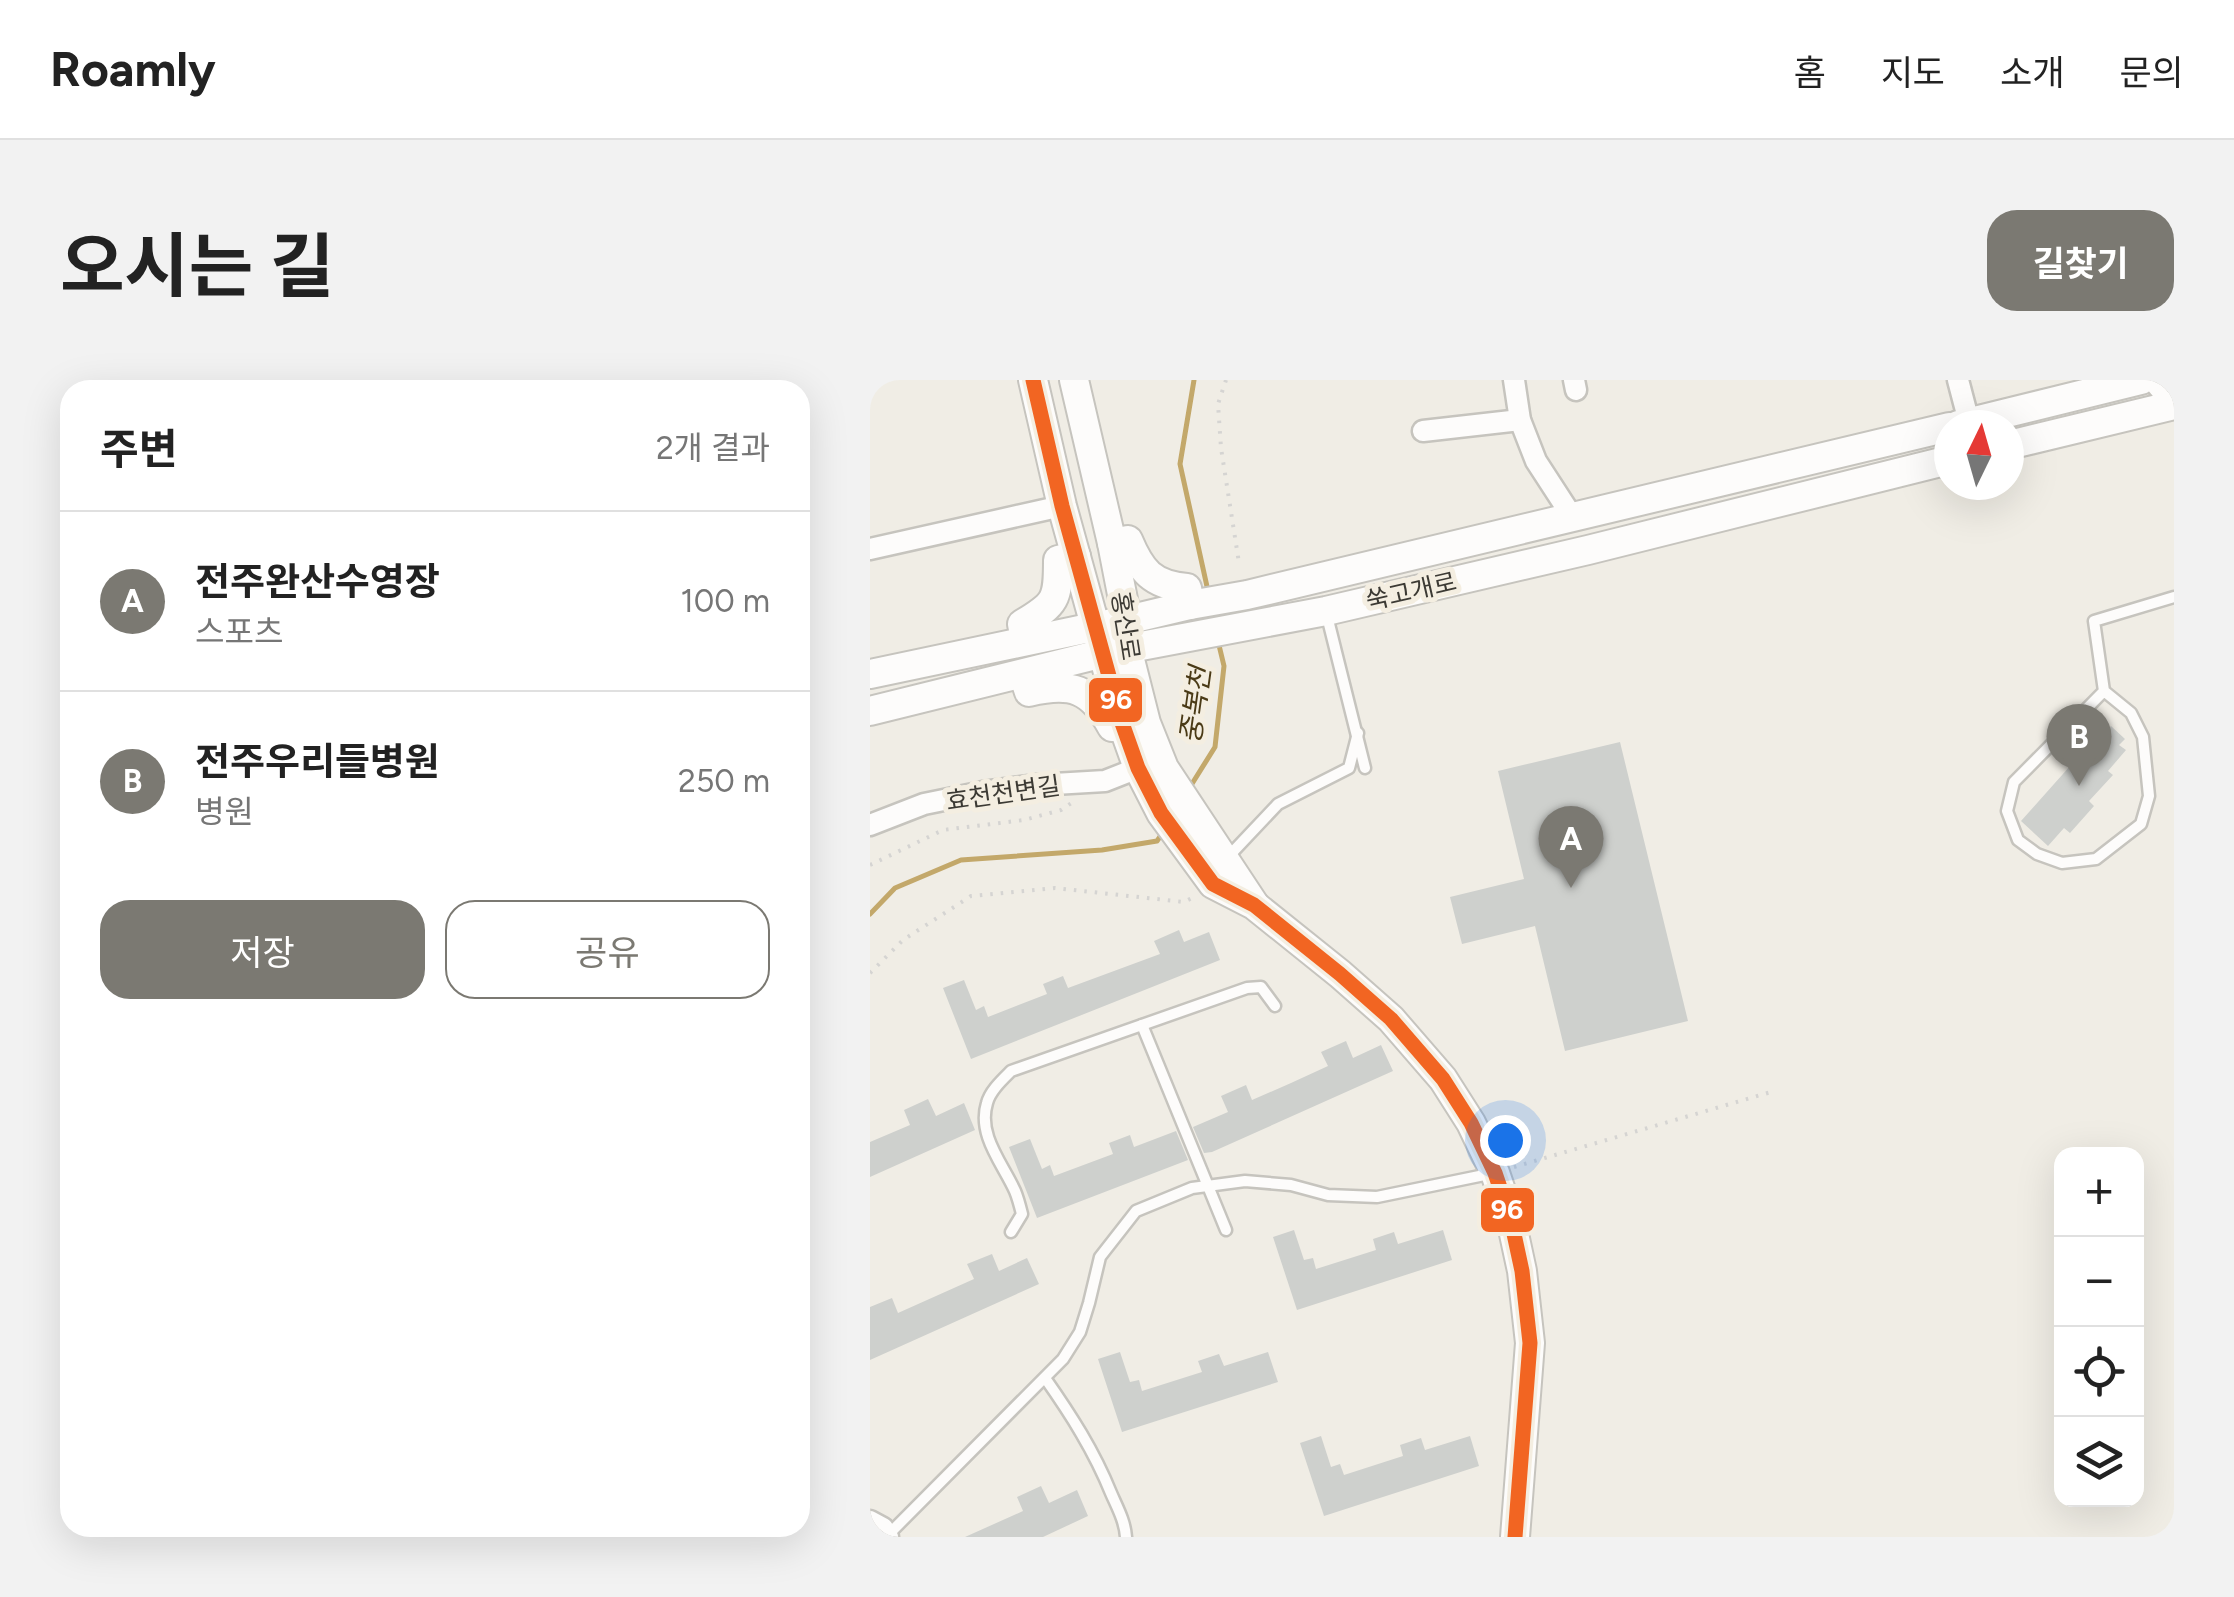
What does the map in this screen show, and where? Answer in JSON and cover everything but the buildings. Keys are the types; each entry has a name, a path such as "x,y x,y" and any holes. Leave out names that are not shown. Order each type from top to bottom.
{"main road":[{"path":"2158,380 2174,401"}],"street":[{"name":"홍산로","path":"1032,380 1076,556 1114,637 1146,723 1150,774"},
{"name":"홍산로","path":"1074,380 1112,544 1114,637 1122,723 1150,774 1219,872 1391,1018 1443,1079 1471,1122 1495,1173 1522,1271 1530,1344 1515,1537"},
{"path":"1514,380 1520,420 1536,462 1573,518"},
{"path":"1958,380 1959,410"},
{"name":"쑥고개로","path":"2020,410 2141,380"},
{"path":"2024,441 2174,401"},
{"path":"1422,431 1520,420"},
{"name":"쑥고개로","path":"870,711 1022,674 1114,637 1180,600 1247,595 1934,431"},
{"name":"쑥고개로","path":"870,674 1025,640 1180,640 1326,611 1588,550 1934,464"},
{"path":"870,549 1062,506"},
{"path":"1112,544 1128,540 1139,566 1180,600"},
{"path":"1025,640 1022,624 1047,609 1058,590 1058,560 1076,556"},
{"path":"1022,674 1029,692 1053,686 1072,688 1098,704 1112,728 1122,723"},
{"name":"효천천변길","path":"870,826 924,804 983,792 1150,774"},
{"path":"870,1521 887,1536"}],"lane":[{"path":"2104,691 2014,782 2008,811 2018,840 2037,854 2062,863 2096,859 2141,824 2149,796 2143,736 2131,713 2104,691 2094,621 2174,597"},
{"path":"1326,611 1365,768"},
{"path":"1219,872 1278,804 1348,768 1358,732"},
{"path":"1011,1232 1022,1214 1016,1193 992,1151 986,1123 987,1102 1011,1072 1247,988 1260,987 1275,1006"},
{"path":"1142,1025 1226,1230"},
{"path":"887,1536 1063,1358 1080,1332 1100,1257 1136,1211 1192,1188 1245,1180 1290,1185 1328,1195 1377,1197 1495,1173"},
{"path":"1045,1378 1100,1465 1125,1525 1126,1537"}],"path":[{"path":"1226,380 1218,404 1221,448 1239,564"},
{"path":"870,865 942,830 1024,820 1061,810 1105,781"},
{"path":"870,973 902,940 971,896 1055,888 1184,902 1204,892 1219,872"},
{"path":"1495,1173 1770,1092"}],"waterway":[{"name":"중복천","path":"1194,380 1180,464 1208,591"},
{"name":"중복천","path":"1190,787 1215,747 1224,666 1218,641"},
{"name":"중복천","path":"870,914 895,888 961,860 1102,850 1157,841 1164,831"}],"transit line":[{"name":"96","path":"1033,380 1062,506 1122,723 1138,768 1161,813 1213,884 1254,905 1391,1019 1443,1079 1471,1123 1495,1173 1522,1271 1530,1343 1515,1537"}],"place":[{"name":"전주우리들병원","path":"2079,786"},
{"name":"전주완산수영장","path":"1571,888"}]}
